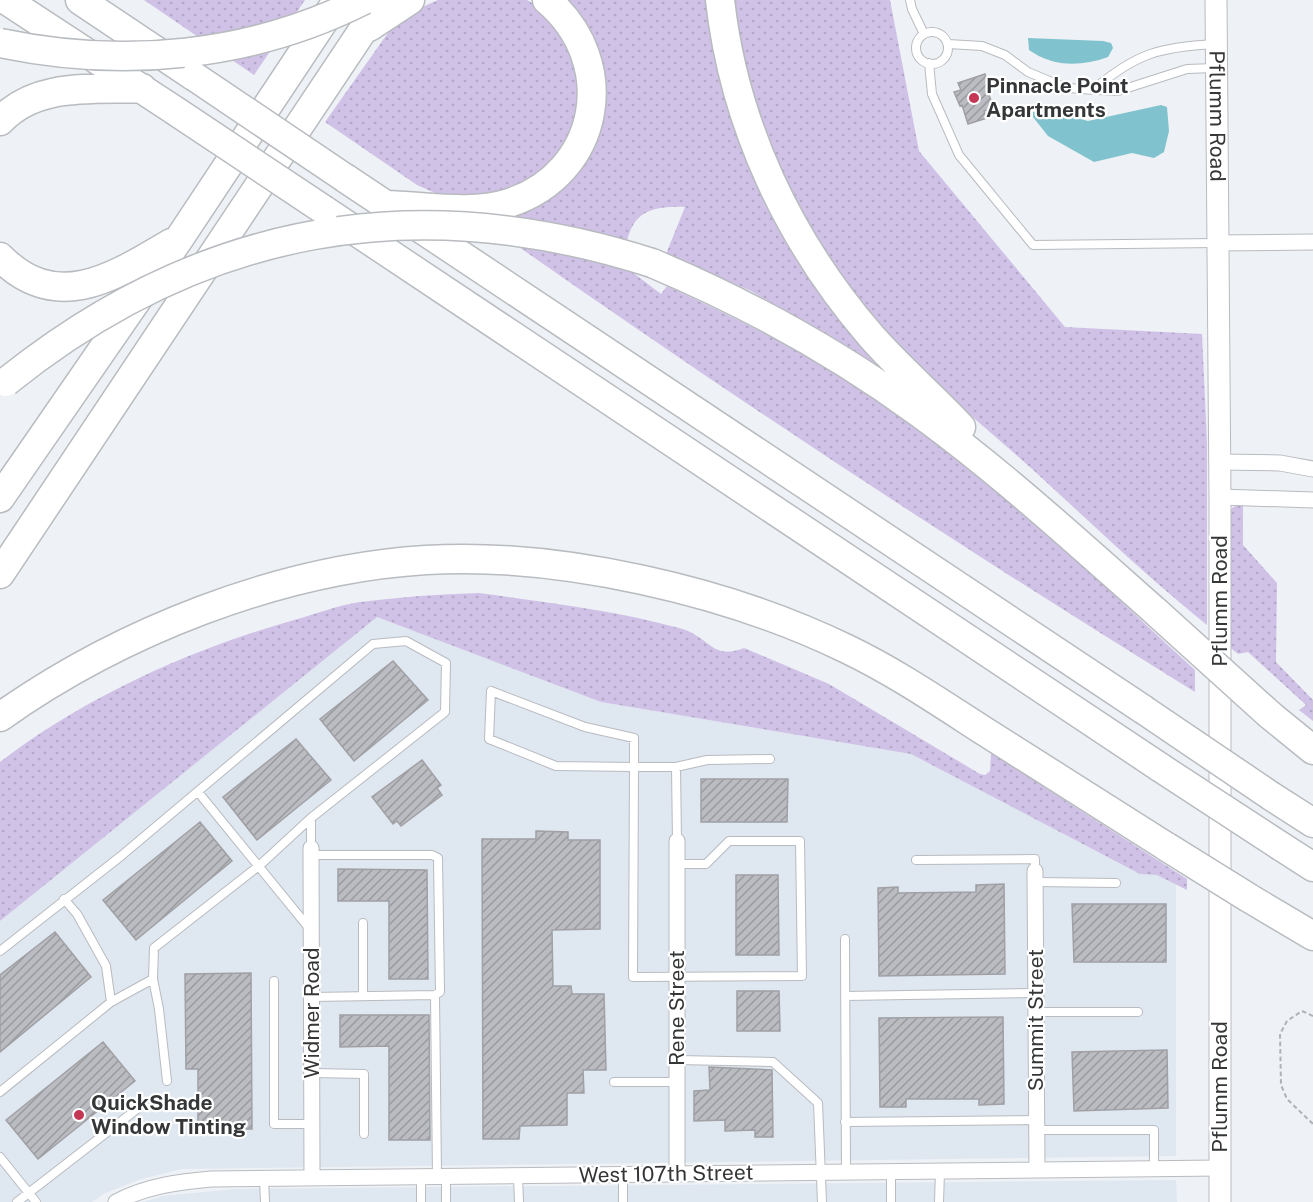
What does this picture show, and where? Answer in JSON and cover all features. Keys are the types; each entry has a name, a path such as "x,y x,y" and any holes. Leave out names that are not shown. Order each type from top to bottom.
{"highway":[{"path":"6,0 142,88 1313,867"},
{"path":"80,0 1313,823"},
{"path":"0,498 179,239 338,0"},
{"path":"0,43 59,54 142,57 185,53 217,49 288,31 364,0"},
{"path":"0,574 382,0"},
{"path":"360,34 410,0"},
{"path":"387,205 477,208 500,205 536,192 564,169 575,154 589,121 591,73 587,56 571,24 547,0"},
{"path":"720,0 731,64 751,134 777,195 797,233 825,277 873,338 1019,490"},
{"path":"0,121 26,101 52,92 142,88"},
{"path":"3,385 79,328 122,302 175,277 236,254 299,238 386,226 471,225 575,240 652,263 746,305 814,343 920,413 1019,490 1270,715 1313,750"},
{"path":"0,257 30,279 45,284 71,287 101,281 119,273 179,239"},
{"path":"0,717 58,678 132,640 231,601 305,580 387,564 424,560 502,559 610,575 694,592 771,617 845,648 917,688 1248,898 1313,936"}],"main road":[{"name":"Pflumm Road","path":"1216,0 1220,462 1220,1202"}],"street":[{"path":"1217,243 1313,242"},
{"path":"1220,462 1280,463 1313,469"},
{"path":"1220,497 1313,500"},
{"name":"Rene Street","path":"677,841 677,1174"},
{"name":"Widmer Road","path":"311,851 312,1178"},
{"name":"Summit Street","path":"1035,877 1037,1169"},
{"name":"West 107th Street","path":"116,1202 142,1197 177,1182 264,1179 1220,1168"}],"lane":[{"path":"910,0 924,34"},
{"path":"1216,68 1187,69 1118,91 1064,87 1028,72 1005,55 982,46 948,44 940,34 924,34 918,40 917,52 928,63 932,94 959,155 1033,245 1217,243"},
{"path":"928,63 944,59 948,44"},
{"path":"1094,89 1129,62 1157,50 1215,44"},
{"path":"0,951 198,792 373,644 406,641 446,663 445,712 311,818 260,865 154,948 153,979 159,1008 167,1081"},
{"path":"676,864 706,864 729,841 800,841 802,976 633,977 634,767 634,738 585,727 491,691 489,739 556,766 634,767 676,767 708,760 770,759"},
{"path":"676,767 677,841"},
{"path":"198,792 311,930"},
{"path":"311,818 311,851 432,855 438,858 440,992 435,994 312,997"},
{"path":"916,860 1035,859 1035,877 1116,883"},
{"path":"64,899 78,914 106,966 111,1002"},
{"path":"363,923 363,996"},
{"path":"845,939 846,1172"},
{"path":"0,1092 111,1002 153,979"},
{"path":"274,981 274,1124 312,1124"},
{"path":"845,996 1036,993"},
{"path":"422,1202 434,1177 435,994"},
{"path":"1036,1012 1138,1012"},
{"path":"678,1060 773,1062 818,1103 818,1154 822,1202"},
{"path":"312,1073 364,1074 364,1134"},
{"path":"614,1082 678,1082"},
{"path":"17,1202 137,1109"},
{"path":"845,1122 1037,1125 1154,1130 1154,1169"},
{"path":"0,1157 36,1202"},
{"path":"939,1202 940,1171"},
{"path":"891,1172 891,1202"},
{"path":"623,1175 623,1202"},
{"path":"518,1176 519,1202"},
{"path":"434,1177 446,1202"},
{"path":"264,1179 265,1202"}],"path":[{"path":"1313,1016 1302,1011 1287,1021 1280,1034 1281,1085 1287,1098 1313,1124"}],"shaded area":[{"path":"144,0 305,0 254,75"},
{"path":"438,0 527,0 548,12 580,70 578,129 549,173 506,193 459,198 435,193 417,185 325,122 390,30 418,9"},
{"path":"559,0 709,0 716,43 877,359 873,364 751,291 666,254 685,207 656,209 638,218 628,237 623,265 661,294 667,286 808,356 899,414 1030,519 1195,670 1195,692 854,474 519,247 505,216 590,144"},
{"path":"733,0 890,0 919,151 1065,327 1202,334 1207,443 1207,625 1140,568 922,371 874,319 843,279 791,192 770,146 753,98 741,50"},
{"path":"1243,504 1243,545 1277,583 1276,662 1313,700 1313,721 1299,710 1306,705 1248,652 1238,654 1226,644 1230,512 1233,507"},
{"path":"479,593 630,616 679,628 724,651 744,648 829,684 980,774 985,775 990,771 991,753 1187,879 1187,890 1157,875 1140,874 911,754 601,702 377,617 0,921 0,762 33,738 68,716 140,678 255,632 352,603"},
{"path":"377,617 601,702 911,754 1140,874 1157,875 1176,884 1176,1156 182,1169 141,1179 105,1193 92,1202 0,1202 0,921"},
{"path":"1176,1180 1177,1202 143,1202 163,1196 235,1189"}],"water":[{"path":"1028,38 1103,41 1111,43 1113,48 1108,57 1087,63 1067,64 1048,60 1029,50"},
{"path":"1161,105 1167,107 1169,131 1164,152 1154,158 1132,153 1094,162 1048,136 1033,117 1033,112 1043,110 1088,121"}],"building":[{"name":"Pinnacle Point Apartments","path":"985,74 991,90 987,90 994,108 984,111 987,118 968,124 962,105 960,106 954,92 961,90 958,83"},
{"path":"393,661 428,700 354,761 320,719"},
{"path":"296,739 331,780 257,840 223,797"},
{"path":"422,760 441,785 437,788 442,795 401,826 397,821 393,824 372,797"},
{"path":"701,779 788,779 787,822 701,822"},
{"path":"200,822 232,861 136,940 103,900"},
{"path":"536,831 568,832 568,840 600,840 600,929 552,930 553,986 571,986 572,994 604,994 606,1070 583,1070 584,1093 567,1093 567,1125 520,1126 519,1139 483,1139 482,839 536,839"},
{"path":"338,869 427,870 428,979 389,979 389,901 338,901"},
{"path":"736,875 778,875 779,955 736,955"},
{"path":"1004,884 1005,974 879,976 878,888 898,887 898,893 976,892 976,885"},
{"path":"1072,904 1166,904 1166,962 1074,962"},
{"path":"55,932 91,977 0,1052 0,975"},
{"path":"251,973 252,1129 198,1129 198,1069 186,1069 185,974"},
{"path":"737,991 779,991 780,1031 737,1031"},
{"path":"340,1015 429,1015 430,1140 389,1140 389,1046 340,1047"},
{"path":"1003,1017 1004,1104 979,1105 979,1099 906,1099 906,1107 880,1107 879,1018"},
{"path":"103,1042 135,1081 38,1159 6,1120"},
{"path":"1167,1050 1168,1108 1074,1111 1072,1052"},
{"path":"709,1067 772,1070 773,1137 755,1137 755,1130 725,1131 725,1120 694,1121 694,1091 710,1090"}],"place":[{"name":"Pinnacle Point Apartments","path":"974,98"},
{"name":"QuickShade Window Tinting","path":"79,1115"}]}
